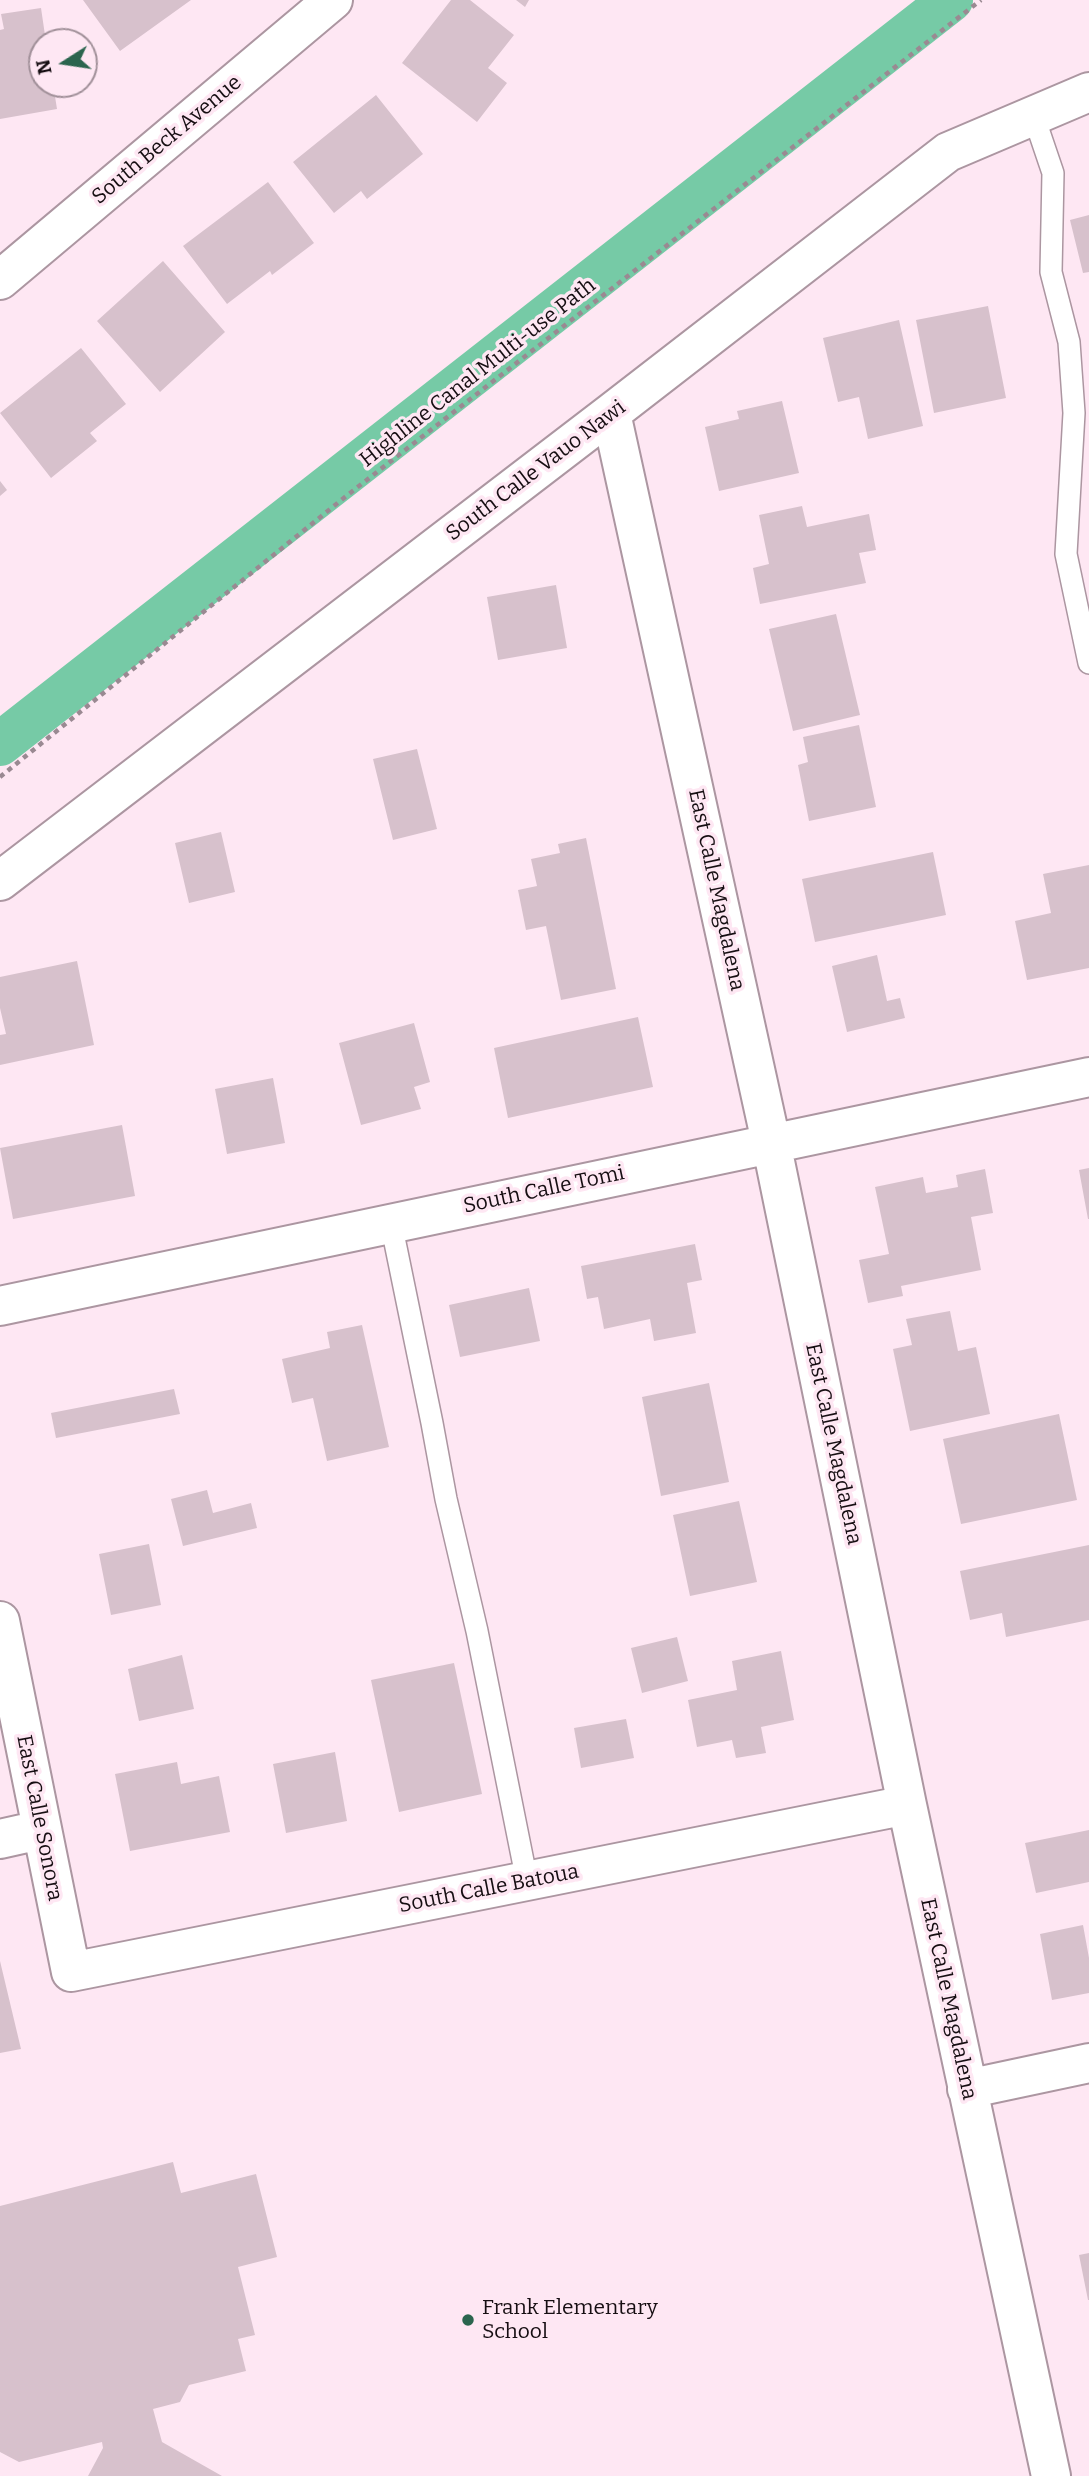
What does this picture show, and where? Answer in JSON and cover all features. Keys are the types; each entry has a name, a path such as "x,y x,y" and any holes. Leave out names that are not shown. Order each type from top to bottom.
{"street":[{"name":"South Beck Avenue","path":"0,280 333,0"},
{"name":"South Calle Vauo Nawi","path":"0,881 948,152 1089,92"},
{"name":"East Calle Magdalena","path":"611,413 771,1142 907,1805 1051,2476"},
{"name":"South Calle Tomi","path":"0,1306 1089,1077"},
{"name":"East Calle Sonora","path":"0,1621 40,1830 71,1972"},
{"name":"South Calle Batoua","path":"71,1972 907,1805"},
{"path":"0,1839 40,1830"},
{"path":"967,2089 1089,2063"}],"lane":[{"path":"1033,114 1053,173 1051,272 1069,342 1074,413 1066,554 1089,663"},
{"path":"391,1223 527,1881"}],"path":[{"name":"Highline Canal Multi-use Path","path":"0,777 345,497 981,0"}],"building":[{"path":"83,0 191,0 120,51"},
{"path":"451,0 470,0 514,35 488,68 507,83 477,122 402,63"},
{"path":"516,0 529,0 525,7"},
{"path":"41,8 44,28 28,28 28,98 55,98 57,109 0,119 0,30 4,29 1,14"},
{"path":"376,95 423,154 367,199 361,191 334,213 293,162"},
{"path":"268,182 314,243 272,275 270,271 227,304 183,246"},
{"path":"1089,215 1089,272 1083,273 1070,220"},
{"path":"163,261 225,332 160,392 97,321"},
{"path":"988,306 1006,398 934,413 916,320"},
{"path":"899,320 923,426 868,439 859,397 838,402 823,338"},
{"path":"81,348 126,404 90,433 97,441 51,478 0,413"},
{"path":"782,401 799,473 719,491 705,427 739,419 737,411"},
{"path":"0,481 7,490 0,496"},
{"path":"802,506 807,527 869,514 876,550 859,553 866,583 760,604 753,568 769,564 759,515"},
{"path":"556,585 567,648 498,660 487,597"},
{"path":"836,614 860,715 793,731 769,629"},
{"path":"859,725 876,807 809,821 798,765 808,762 803,737"},
{"path":"417,749 437,829 393,840 373,759"},
{"path":"221,832 235,892 189,903 175,843"},
{"path":"586,838 616,989 561,1000 546,926 526,930 518,890 537,886 531,859 560,853 558,844"},
{"path":"933,852 946,915 815,942 802,879"},
{"path":"1089,865 1089,968 1027,980 1015,921 1051,913 1043,874"},
{"path":"877,955 887,1001 900,998 905,1018 847,1032 832,966"},
{"path":"77,961 94,1045 0,1065 0,1035 6,1034 0,1008 0,977"},
{"path":"638,1017 653,1087 508,1118 494,1048"},
{"path":"414,1023 430,1082 414,1087 421,1109 361,1125 339,1043"},
{"path":"273,1078 285,1143 227,1154 215,1089"},
{"path":"122,1125 135,1196 13,1219 0,1148"},
{"path":"1089,1168 1089,1219 1088,1219 1079,1170"},
{"path":"985,1169 993,1213 971,1217 981,1270 901,1286 903,1296 868,1303 859,1260 889,1254 875,1187 923,1177 926,1193 958,1187 956,1175"},
{"path":"695,1244 702,1280 687,1283 696,1333 654,1341 650,1319 604,1329 598,1297 587,1299 581,1266"},
{"path":"529,1288 540,1341 460,1357 449,1305"},
{"path":"950,1311 958,1351 976,1347 990,1414 910,1431 893,1349 912,1345 906,1319"},
{"path":"362,1325 389,1447 327,1461 313,1398 292,1403 282,1359 330,1348 327,1332"},
{"path":"709,1383 729,1482 661,1496 642,1397"},
{"path":"174,1389 180,1414 56,1438 51,1413"},
{"path":"1059,1414 1077,1500 961,1524 943,1439"},
{"path":"207,1490 213,1513 251,1503 257,1528 183,1546 171,1499"},
{"path":"739,1501 757,1582 690,1596 673,1515"},
{"path":"149,1544 161,1605 111,1615 99,1554"},
{"path":"1089,1545 1089,1620 1006,1637 1002,1613 970,1620 960,1571"},
{"path":"677,1637 688,1681 642,1693 631,1648"},
{"path":"781,1651 794,1720 761,1727 766,1753 736,1758 732,1740 697,1747 688,1700 737,1690 732,1661"},
{"path":"182,1655 194,1709 139,1721 128,1669"},
{"path":"454,1663 482,1794 399,1812 371,1680"},
{"path":"626,1719 634,1758 581,1768 574,1728"},
{"path":"335,1752 347,1821 286,1833 273,1764"},
{"path":"177,1762 181,1784 219,1776 230,1832 130,1851 115,1774"},
{"path":"1089,1830 1089,1882 1036,1893 1025,1843"},
{"path":"1083,1925 1089,1958 1089,1993 1052,2000 1040,1934"},
{"path":"0,1961 21,2049 0,2053"},
{"path":"173,2162 181,2193 256,2174 277,2257 238,2267 255,2335 238,2339 246,2371 189,2385 180,2402 153,2409 162,2442 222,2476 88,2476 103,2448 102,2442 19,2462 0,2452 0,2206"},
{"path":"1089,2253 1089,2300 1088,2300 1079,2255"}],"waterway":[{"path":"0,744 951,0"}],"place":[{"name":"Frank Elementary School","path":"468,2320"}]}
